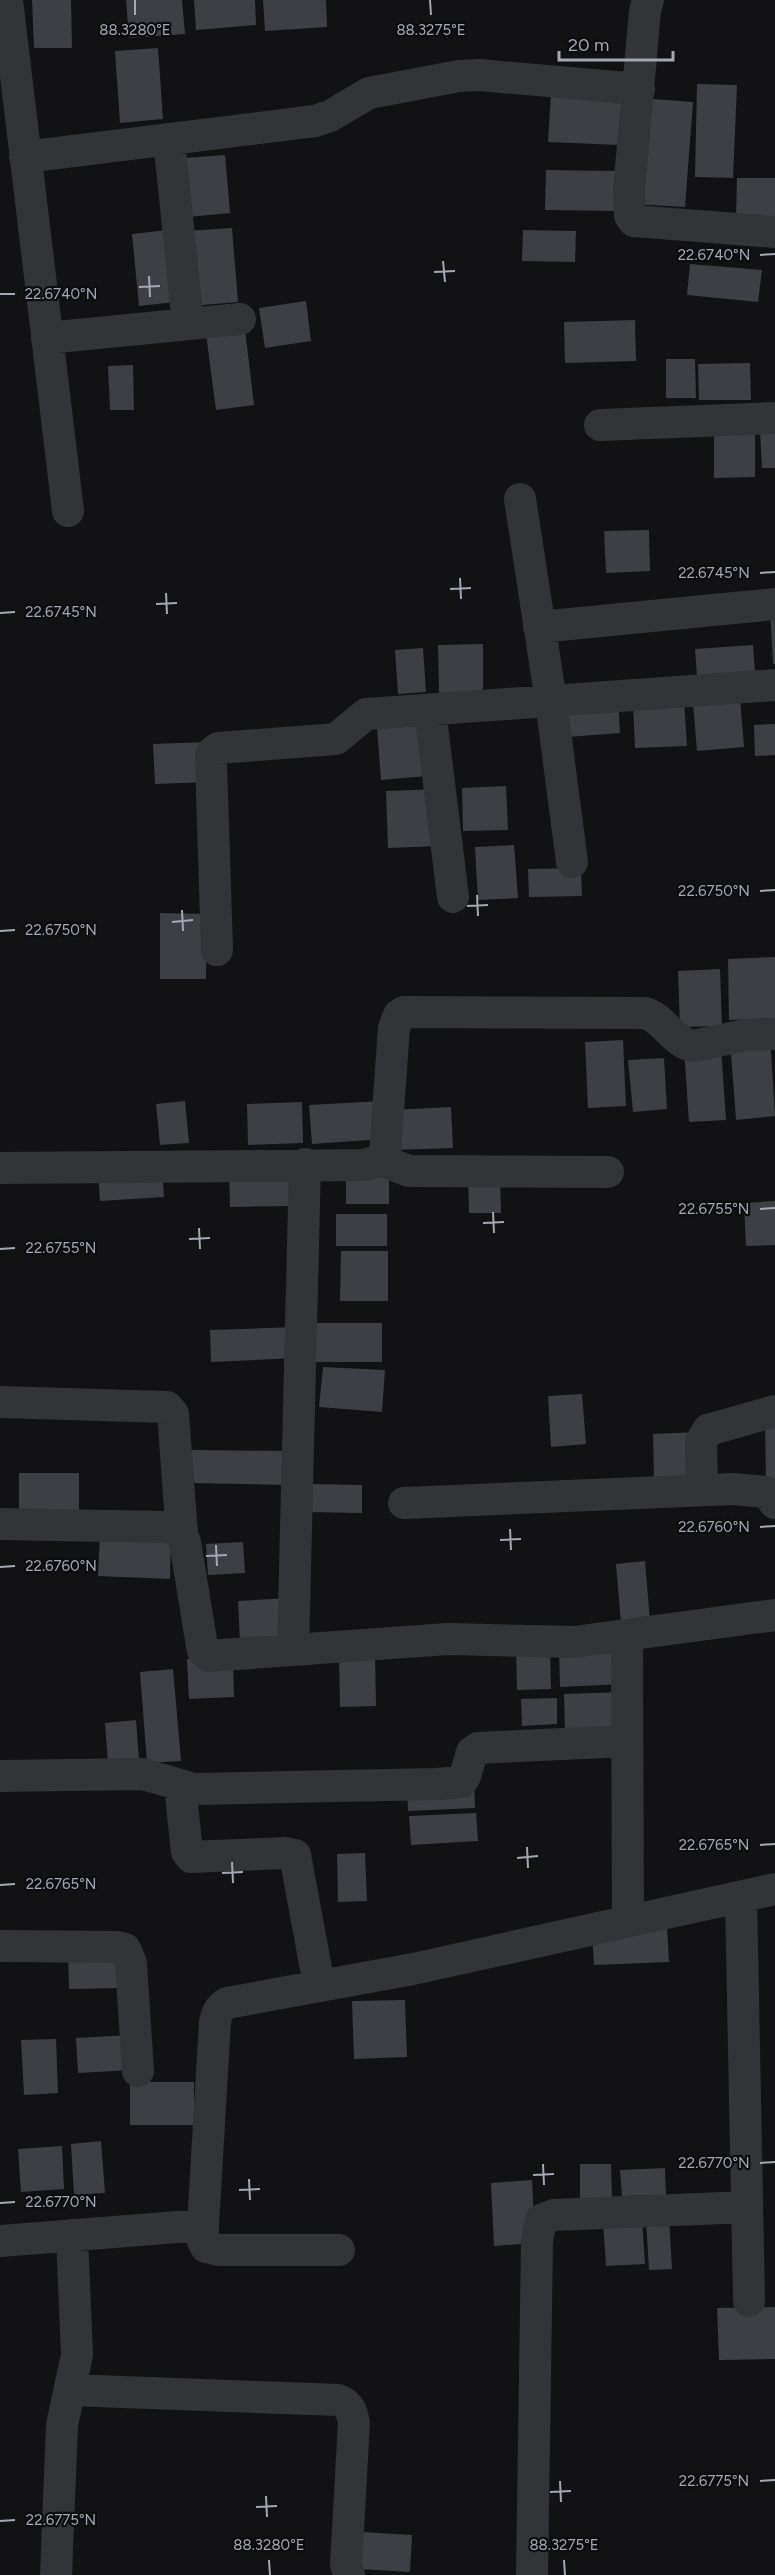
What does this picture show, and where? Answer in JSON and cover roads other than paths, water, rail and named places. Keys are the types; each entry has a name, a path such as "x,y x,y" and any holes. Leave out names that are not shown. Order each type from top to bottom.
{"street":[{"path":"7,0 68,511"},
{"path":"648,0 629,190 630,216 634,221 775,232"},
{"path":"26,157 315,121 330,116 369,93 459,76 479,75 639,89"},
{"path":"169,139 188,324"},
{"path":"47,338 240,319"},
{"path":"600,425 775,418"},
{"path":"520,499 551,701 572,862"},
{"path":"539,627 775,604"},
{"path":"217,950 211,761 214,751 218,748 336,739 366,714 775,685"},
{"path":"430,710 453,897"},
{"path":"380,1160 385,1152 394,1028 399,1015 404,1012 645,1012 652,1015 686,1045 694,1046 745,1035 774,1039"},
{"path":"0,1167 364,1165 380,1160 409,1171 608,1172"},
{"path":"293,1650 305,1164"},
{"path":"0,1402 167,1407 173,1414 182,1534 201,1640 205,1653 213,1656 448,1639 545,1643 627,1636 775,1615"},
{"path":"702,1490 703,1436 714,1428 775,1411"},
{"path":"404,1503 702,1490 766,1491 775,1503"},
{"path":"0,1524 166,1527 182,1534"},
{"path":"627,1636 628,1921"},
{"path":"0,1776 143,1774 194,1789 454,1783 461,1782 465,1776 475,1748 627,1741"},
{"path":"180,1785 187,1852 191,1857 285,1853 295,1855 319,1985"},
{"path":"339,2250 210,2249 203,2241 217,2012 227,2002 413,1969 775,1889"},
{"path":"741,1897 749,2301"},
{"path":"0,1946 117,1947 125,1949 131,1963 138,2071"},
{"path":"532,2575 537,2241 541,2220 554,2215 747,2207"},
{"path":"0,2241 204,2225"},
{"path":"56,2575 62,2431 76,2367 78,2340 72,2235"},
{"path":"70,2390 344,2402 349,2407 354,2423 346,2564 348,2575"}]}
